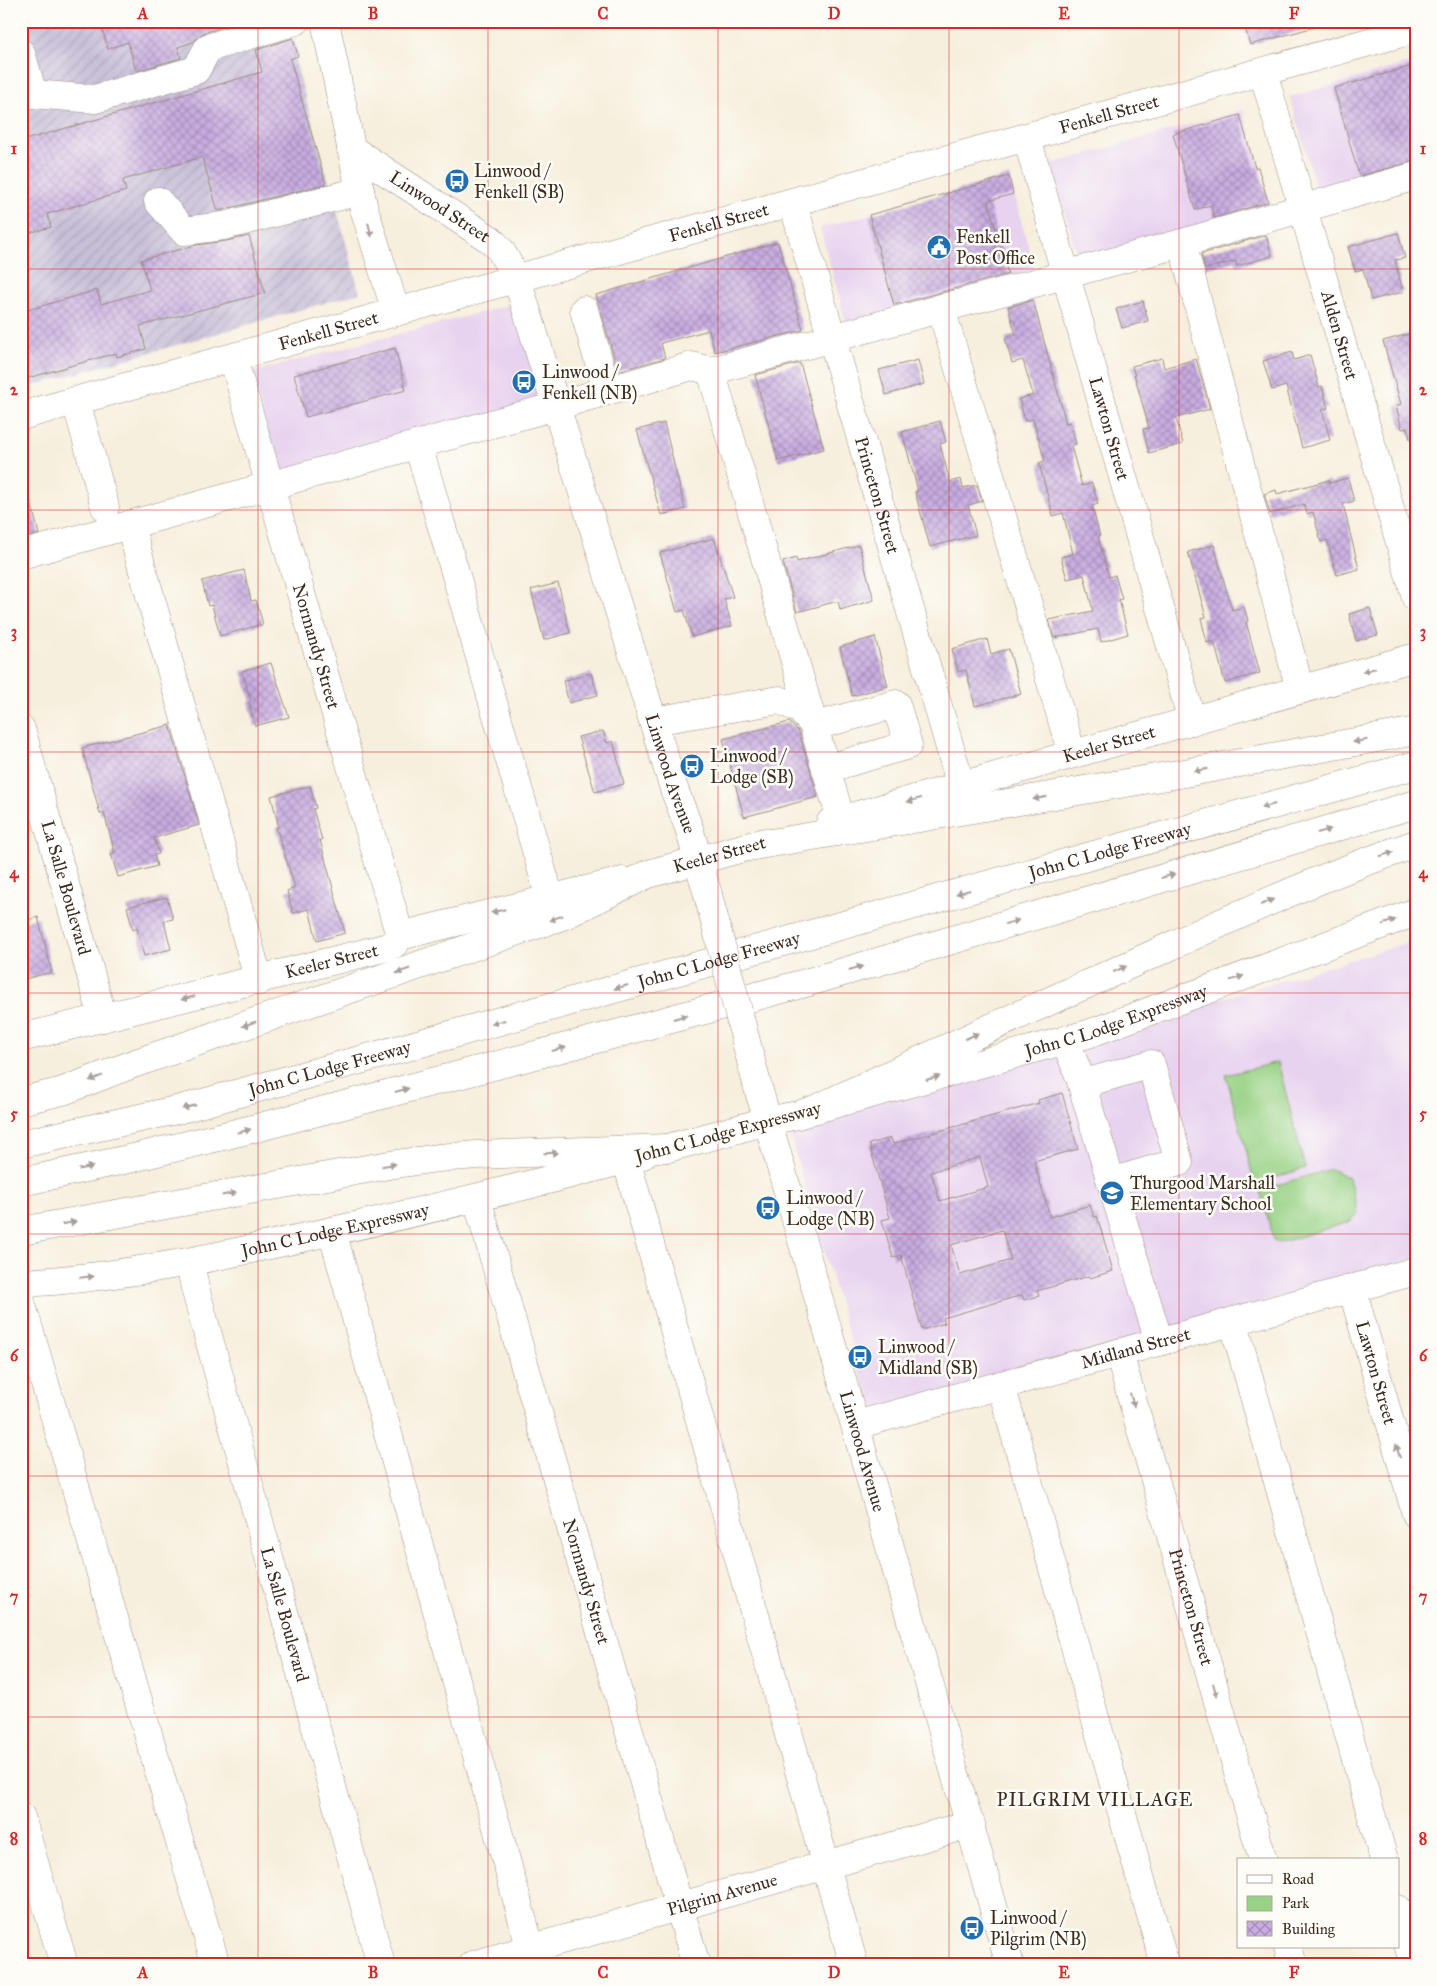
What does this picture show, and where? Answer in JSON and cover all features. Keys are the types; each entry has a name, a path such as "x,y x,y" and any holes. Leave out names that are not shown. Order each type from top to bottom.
{"main road":[{"path":"21,53 33,94 95,99 196,70 208,48 296,21"},
{"path":"325,21 360,191 378,258 396,312"},
{"name":"Fenkell Street","path":"21,416 1263,72 1387,29 1416,29"},
{"name":"Alden Street","path":"1263,72 1416,598"},
{"name":"Lawton Street","path":"1026,138 1192,720"},
{"name":"Linwood Street","path":"351,149 492,240 501,251 517,279"},
{"path":"21,555 418,445 692,366 711,371 1182,243 1416,176"},
{"path":"158,200 184,231 224,226 360,191"},
{"name":"Princeton Street","path":"793,203 961,786"},
{"path":"1182,243 1300,690"},
{"name":"Linwood Avenue","path":"517,279 652,721 699,861 768,1121 1010,1965"},
{"path":"941,308 1072,754"},
{"path":"584,310 607,390"},
{"name":"Normandy Street","path":"233,358 400,936"},
{"path":"711,371 841,820"},
{"path":"76,401 105,507"},
{"path":"418,445 550,898"},
{"path":"130,525 258,981"},
{"name":"Keeler Street","path":"21,1038 258,981 388,947 394,944 400,936 699,861 1416,657"},
{"path":"652,721 779,700 798,708 815,726"},
{"path":"815,726 896,704 908,745 826,769"},
{"path":"905,735 943,725"},
{"name":"La Salle Boulevard","path":"21,729 103,1018"},
{"path":"742,848 1122,784 1416,730"},
{"name":"John C Lodge Freeway","path":"21,1144 180,1109 363,1060 1416,765"},
{"path":"21,1182 134,1158 256,1128 625,1032 809,982 1416,804"},
{"path":"816,1109 1280,896 1359,863 1416,844"},
{"path":"21,1101 63,1091 133,1064 565,915 648,874"},
{"name":"John C Lodge Expressway","path":"21,1283 115,1274 190,1263 477,1199 768,1121 798,1115 1088,1034 1416,912"},
{"path":"1065,1040 1082,1084 1159,1342"},
{"path":"1082,1084 1151,1064 1179,1162 1111,1182"},
{"path":"21,1231 389,1165 438,1158 668,1148"},
{"path":"626,1160 854,1965"},
{"name":"Normandy Street","path":"477,1199 696,1965"},
{"path":"332,1231 532,1957"},
{"name":"La Salle Boulevard","path":"190,1263 194,1288 381,1965"},
{"name":"Midland Street","path":"856,1425 1416,1271"},
{"name":"Lawton Street","path":"1352,1288 1416,1514"},
{"path":"21,1302 216,1965"},
{"path":"1233,1321 1383,1858"},
{"name":"Princeton Street","path":"1118,1353 1262,1858"},
{"path":"1001,1385 1164,1965"},
{"path":"21,1817 64,1965"},
{"name":"Pilgrim Avenue","path":"473,1965 532,1957 680,1906 971,1824"},
{"path":"1400,1916 1414,1965"},
{"path":"1288,1948 1293,1965"}],"shaded area":[{"path":"21,21 284,21 360,293 21,389"},
{"path":"1416,61 1416,170 1319,198 1290,97"},
{"path":"1243,110 1271,207 1079,262 1051,164"},
{"name":"Fenkell Post Office","path":"1009,176 1035,271 846,323 820,228"},
{"path":"514,304 543,399 278,475 252,372"},
{"name":"Thurgood Marshall Elementary School","path":"1416,940 1416,1258 872,1415 788,1129"}],"green space":[{"path":"1278,1062 1305,1168 1255,1184 1226,1075"},
{"path":"1331,1169 1349,1178 1358,1213 1349,1222 1279,1243 1274,1241 1260,1190"}],"building":[{"path":"100,21 242,21 203,33 193,42 178,47 181,58 136,71 128,42 108,49"},
{"path":"1243,21 1318,21 1318,26 1250,45"},
{"path":"293,38 298,56 290,59 326,184 218,211 202,157 123,180 126,191 47,214 51,227 21,235 21,141 262,72 256,50"},
{"path":"1416,65 1416,161 1359,176 1334,88"},
{"path":"1240,115 1255,168 1258,167 1268,202 1214,218 1211,205 1195,210 1173,134"},
{"name":"Fenkell Post Office","path":"1009,176 1013,194 988,201 1008,274 894,305 869,215"},
{"path":"1398,233 1405,258 1395,260 1403,292 1371,300 1363,269 1355,271 1348,247"},
{"path":"1266,235 1272,256 1237,266 1236,261 1205,269 1201,254"},
{"path":"249,236 265,293 140,326 146,349 117,357 116,353 21,380 21,312 97,290 101,304 150,290 141,260 196,245"},
{"path":"778,242 803,330 715,352 709,330 661,343 665,358 618,371 596,295"},
{"path":"1033,300 1066,423 1070,422 1076,444 1071,446 1082,486 1092,483 1098,504 1092,506 1109,577 1115,575 1122,599 1119,600 1128,634 1101,642 1098,629 1054,638 1049,620 1093,611 1084,575 1067,579 1061,557 1073,554 1063,513 1053,516 1039,463 1045,461 1033,419 1025,421 1019,399 1033,395 1023,360 1012,363 1005,338 1016,335 1008,307"},
{"path":"1143,301 1148,321 1122,328 1116,309"},
{"path":"1416,332 1416,441 1411,441 1407,428 1402,429 1396,406 1401,404 1383,341"},
{"path":"395,348 406,390 306,417 294,375"},
{"path":"1292,352 1294,360 1310,355 1319,387 1322,386 1328,408 1322,409 1330,440 1302,448 1286,386 1272,390 1263,361"},
{"path":"1162,358 1164,368 1196,359 1210,409 1176,418 1183,444 1149,453 1143,429 1149,428 1132,366"},
{"path":"918,360 924,384 886,395 879,370"},
{"path":"800,363 824,449 778,461 755,375"},
{"path":"940,421 946,442 940,444 950,482 961,479 963,488 977,485 982,501 968,505 976,535 930,547 915,492 918,491 902,432"},
{"path":"664,423 685,509 661,515 637,430"},
{"path":"1348,478 1354,501 1343,504 1359,569 1337,575 1327,540 1321,542 1313,512 1307,514 1304,504 1270,514 1264,494 1276,490 1277,494 1329,480 1330,483"},
{"path":"21,487 27,487 39,534 21,539"},
{"path":"714,538 733,597 724,599 732,626 692,637 684,610 677,612 660,553"},
{"path":"859,545 874,600 840,610 838,601 797,612 783,562 796,558 797,562"},
{"path":"1214,545 1232,610 1244,607 1248,621 1246,622 1260,673 1225,683 1214,641 1207,643 1201,618 1206,617 1188,552"},
{"path":"244,570 251,601 256,600 263,624 220,636 212,605 208,606 202,581"},
{"path":"558,583 570,633 544,640 531,590"},
{"path":"1370,608 1378,635 1356,641 1349,614"},
{"path":"875,637 888,686 852,696 840,647"},
{"path":"987,639 991,654 1009,649 1021,694 975,706 966,670 958,672 952,649"},
{"path":"271,663 289,717 255,726 249,702 251,701 242,671"},
{"path":"591,673 598,695 569,703 563,681"},
{"path":"789,722 799,732 818,797 744,817 723,739"},
{"path":"170,725 199,825 154,838 159,854 154,855 157,866 118,877 111,854 115,853 104,813 100,814 82,748"},
{"path":"603,731 607,743 613,741 624,784 595,792 578,737"},
{"path":"310,786 316,808 313,809 322,840 320,840 345,933 317,941 309,909 293,913 287,891 295,888 276,827 279,827 271,796"},
{"path":"167,897 173,919 164,921 171,949 144,956 137,928 133,930 127,907"},
{"path":"38,917 52,972 21,980 21,922"},
{"name":"Thurgood Marshall Elementary School","path":"1062,1093 1078,1149 1034,1161 1050,1217 1090,1205 1094,1217 1097,1216 1113,1271 1037,1291 1039,1296 1024,1300 1022,1295 943,1318 945,1323 922,1330 901,1255 893,1258 882,1220 890,1218 869,1144 891,1138 893,1144 1039,1103 1038,1100","holes":["980,1157 988,1187 940,1201 931,1172","1002,1230 1011,1260 960,1275 951,1245"]}],"place":[{"name":"Linwood / Fenkell (SB)","path":"457,181"},
{"name":"Fenkell Post Office","path":"939,247"},
{"name":"Linwood / Fenkell (NB)","path":"524,382"},
{"name":"Linwood / Lodge (SB)","path":"692,766"},
{"name":"Thurgood Marshall Elementary School","path":"1112,1193"},
{"name":"Linwood / Lodge (NB)","path":"768,1208"},
{"name":"Linwood / Midland (SB)","path":"860,1357"},
{"name":"Linwood / Pilgrim (NB)","path":"972,1928"}],"district":[{"name":"PILGRIM VILLAGE","path":"1095,1799"}]}
